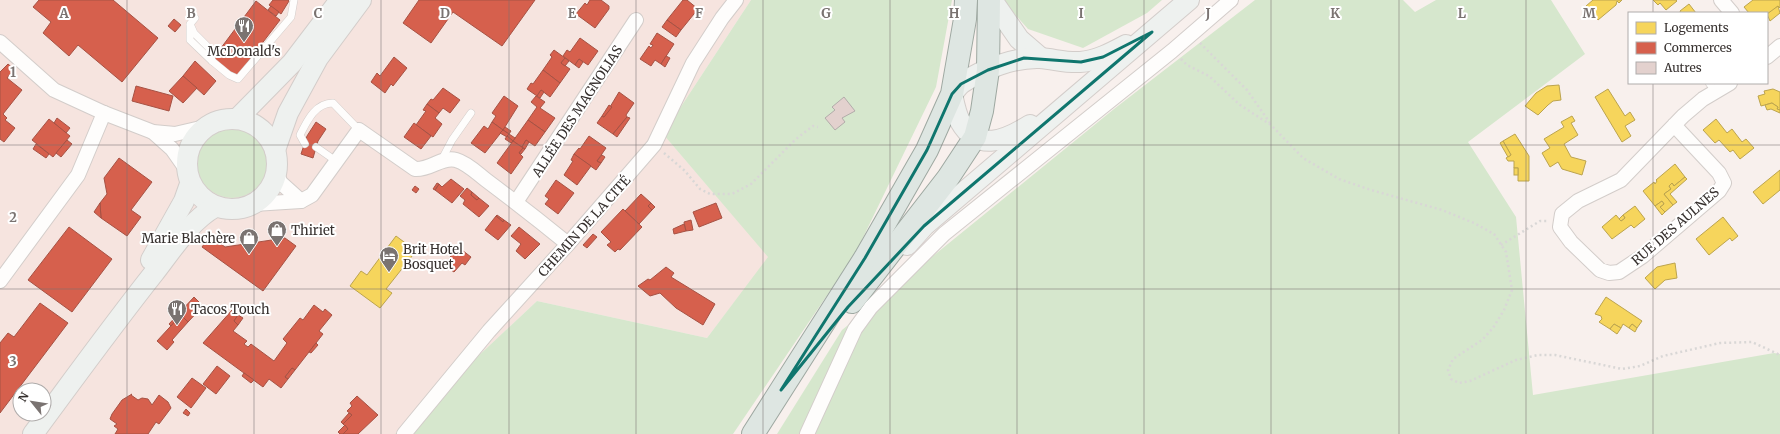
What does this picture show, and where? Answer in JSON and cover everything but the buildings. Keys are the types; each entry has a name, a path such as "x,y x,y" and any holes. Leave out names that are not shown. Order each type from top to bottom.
{"main road":[{"path":"237,119 292,63 340,0"},
{"path":"275,150 288,112 318,58 361,0"},
{"path":"753,434 782,390 886,221 927,150 952,94 966,0"},
{"path":"782,390 948,178 975,137 982,111 988,70 989,0"},
{"path":"992,0 1019,39 1041,58"},
{"path":"848,307 924,226 1189,0"},
{"path":"952,94 961,84 988,70 1024,58 1041,58 1061,62 1088,60 1103,57 1152,32"},
{"path":"952,94 960,121 975,137 990,142 1005,139 1029,126 1052,110 1065,107"},
{"path":"107,332 164,239 184,201 188,176 189,147 196,136 205,127 224,119 248,121 259,127 267,135 277,157 276,174 268,192 254,204 244,208 227,210 215,207 197,194 188,176"},
{"path":"33,434 107,332 202,214 215,207"}],"street":[{"name":"CHEMIN DE LA CITÉ","path":"404,434 488,331 568,244 654,145 693,62 722,18 736,0"},
{"path":"807,434 856,329 870,307 944,234 1172,51 1231,0"},
{"path":"1721,0 1731,12"},
{"name":"ALLÉE DES MAGNOLIAS","path":"516,202 636,20"},
{"path":"0,42 54,90 104,113 153,132 175,134 205,127"},
{"path":"1771,57 1780,46"},
{"path":"1561,220 1562,214 1578,201 1621,180 1712,87 1726,84"},
{"path":"0,281 78,175 104,113"},
{"name":"RUE DES AULNES","path":"1561,220 1560,227 1571,242 1600,270 1609,273 1619,272 1643,256 1719,191 1724,183 1719,174 1674,125"},
{"path":"254,204 300,200 312,195 359,130 415,169 424,170 441,161 455,160 465,164 516,202 568,244"},
{"path":"153,132 172,149 188,176"},
{"path":"276,174 281,183 300,200"}],"lane":[{"path":"193,21 194,33 209,48 212,61 229,75 238,79 291,17 294,0"},
{"path":"305,144 300,135 311,114 326,103 333,103 359,130"},
{"path":"441,161 452,140 471,113"},
{"path":"316,147 336,161"}],"path":[{"path":"1192,34 1247,90 1271,125 1303,158 1339,179 1371,190 1442,210 1474,222 1494,234 1506,252 1512,290 1504,310 1493,328 1482,340 1453,359 1448,370 1451,379 1459,383 1470,381 1516,360 1538,355 1555,355 1622,369 1640,366 1663,356 1720,343 1752,342 1780,355"},
{"path":"1172,51 1186,65 1209,76 1240,105 1271,125"},
{"path":"654,145 684,171 700,188 710,194 732,194 751,184 796,139 813,126 818,127"},
{"path":"1501,245 1540,221 1561,220"}],"highlighted area":[{"path":"1152,32 924,226 848,307 781,390 865,258 927,150 952,94 961,84 988,70 1024,58 1081,62 1103,57"}],"shaded area":[{"path":"0,0 751,0 663,134 769,257 707,338 537,301 395,434 0,434"}],"green space":[{"path":"751,0 952,0 936,87 855,254 733,434 395,434 537,301 707,338 768,257 663,134"},
{"path":"1002,0 1162,0 1147,13 1083,48 1028,29"},
{"path":"1255,0 1403,0 1415,12 1436,0 1551,0 1585,54 1468,142 1516,217 1533,395 1774,353 1780,354 1780,434 777,434 842,330 1114,109"},
{"path":"225,128 239,128 252,134 261,143 267,156 265,176 257,188 239,198 225,198 212,192 203,183 197,170 197,156 203,143 212,134"}],"place":[{"name":"McDonald's","path":"244,43"},
{"name":"Thiriet","path":"277,247"},
{"name":"Marie Blachère","path":"249,255"},
{"name":"Brit Hotel Bosquet","path":"389,273"},
{"name":"Tacos Touch","path":"177,326"}]}
